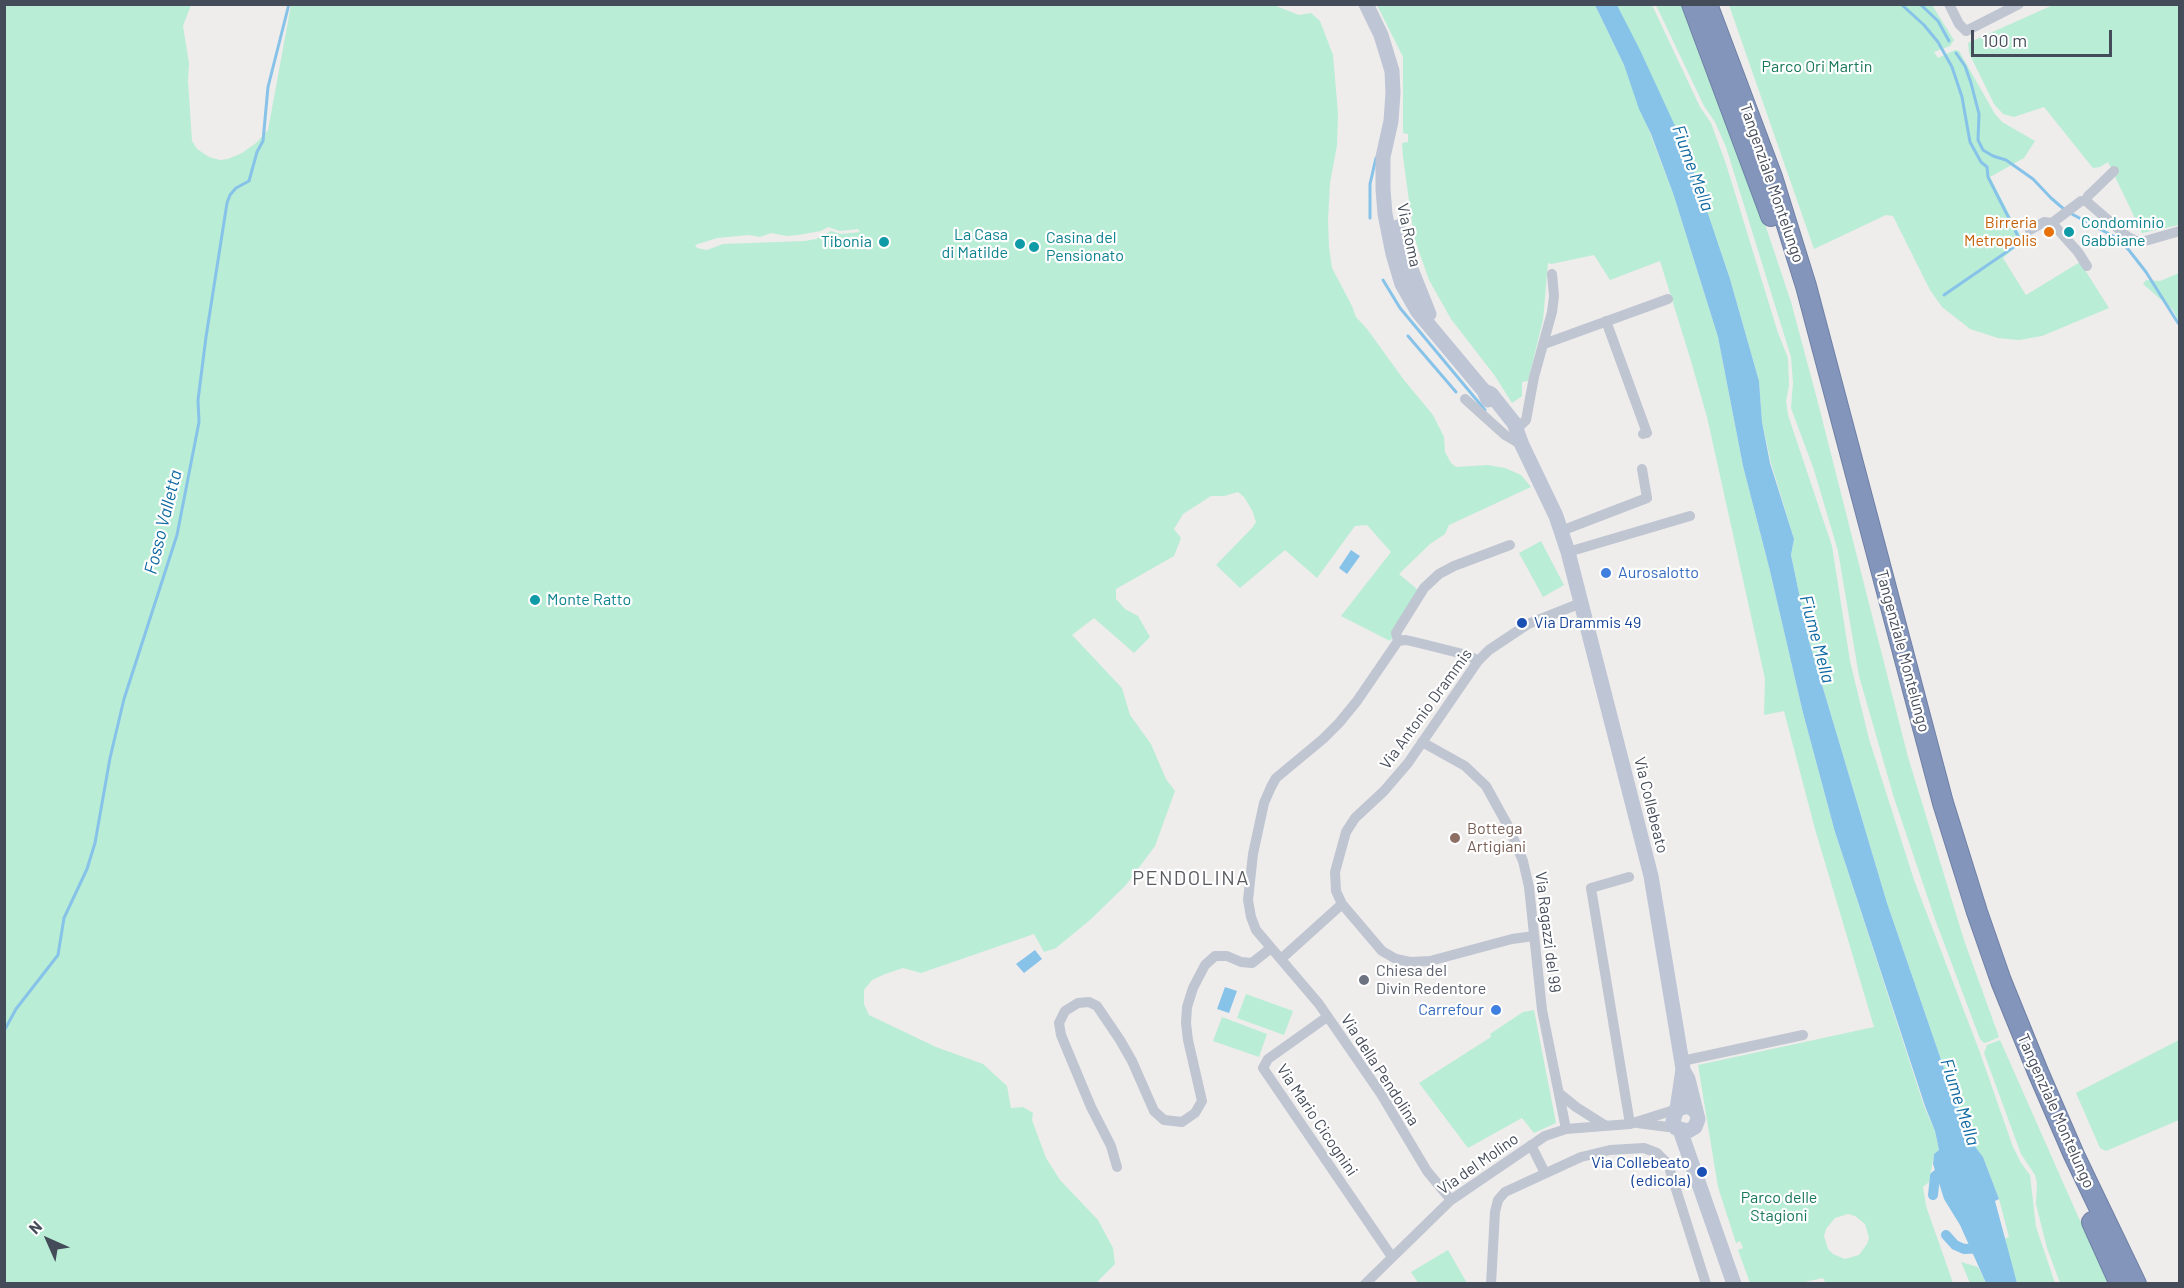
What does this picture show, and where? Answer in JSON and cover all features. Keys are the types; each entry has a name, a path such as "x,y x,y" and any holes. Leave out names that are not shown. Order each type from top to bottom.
{"highway":[{"name":"Tangenziale Montelungo","path":"1692,4 1759,183 1795,291 1931,807 1976,950 2026,1077 2120,1284"},
{"name":"Tangenziale Montelungo","path":"1707,4 1772,177 1806,286 1943,803 1980,923 2038,1072 2074,1155 2136,1284"}],"street":[{"name":"Via Roma","path":"1366,4 1381,35 1392,71 1394,208 1401,244 1427,310 1444,344 1485,391 1486,398 1518,438"},
{"path":"1948,4 1959,24 1966,31 2019,4"},
{"path":"2086,201 2088,196 2114,171"},
{"path":"2052,223 2081,201 2086,201 2127,237 2136,241 2145,241 2180,231"},
{"path":"2030,230 2044,222 2052,223 2078,252 2087,266"},
{"path":"1518,438 1526,420 1554,296 1552,274"},
{"path":"1544,344 1668,299"},
{"path":"1606,321 1647,432 1643,434"},
{"name":"Via Collebeato","path":"1465,399 1505,435 1518,438 1556,516 1569,552 1651,876 1683,1065 1697,1115 1696,1171"},
{"path":"1561,531 1647,498 1642,469"},
{"path":"1569,552 1690,516"},
{"name":"Via della Pendolina","path":"1451,1200 1427,1171 1381,1094 1319,1004 1256,930 1248,900 1253,854 1264,803 1276,778 1323,740 1357,701 1398,641 1396,633 1424,588 1439,574 1454,566 1510,545"},
{"name":"Via Antonio Drammis","path":"1534,936 1512,939 1430,961 1410,962 1396,959 1383,951 1342,904 1336,891 1335,872 1346,832 1355,818 1384,791 1408,763 1478,661 1489,650 1528,624 1581,603"},
{"path":"1398,641 1412,641 1467,655 1478,661"},
{"name":"Via Ragazzi del 99","path":"1422,742 1465,766 1486,786 1508,826 1523,861 1529,887 1542,1010 1566,1129"},
{"path":"1629,877 1591,888 1632,1123"},
{"path":"1281,959 1342,904"},
{"path":"1117,1167 1112,1146 1091,1107 1061,1035 1059,1023 1065,1011 1078,1003 1089,1002 1097,1006 1124,1047 1154,1110 1164,1120 1182,1122 1195,1113 1202,1101 1186,1023 1187,1007 1196,982 1205,965 1215,956 1227,956 1241,962 1252,963 1271,948"},
{"name":"Via Mario Cicognini","path":"1327,1017 1268,1059 1263,1068 1392,1257"},
{"path":"1683,1065 1803,1035"},
{"name":"Via Collebeato","path":"1677,1109 1683,1065"},
{"path":"1560,1094 1606,1126"},
{"path":"1689,1106 1697,1115 1692,1130 1678,1129 1672,1121 1677,1109 1689,1106"},
{"name":"Via del Molino","path":"1365,1284 1451,1200 1545,1136 1566,1129 1632,1123 1677,1109"},
{"name":"Via del Molino","path":"1632,1123 1678,1129"},
{"name":"Via Collebeato","path":"1678,1129 1696,1171 1734,1284"},
{"path":"1531,1145 1545,1173"},
{"path":"1491,1284 1495,1212 1498,1200 1504,1192 1581,1156 1610,1150 1644,1148 1657,1153 1668,1164 1706,1284"}],"green space":[{"path":"1271,4 1299,15 1311,13 1320,21 1333,55 1338,113 1337,145 1330,183 1328,220 1332,268 1356,317 1433,415 1444,437 1445,452 1451,463 1456,467 1488,465 1505,468 1521,475 1531,487 1449,525 1445,534 1430,544 1399,574 1424,595 1390,641 1341,616 1391,552 1367,525 1355,526 1317,578 1285,550 1240,588 1216,565 1256,522 1244,497 1238,492 1224,496 1211,496 1183,514 1174,529 1181,538 1174,556 1116,589 1116,599 1125,609 1138,616 1150,637 1134,653 1094,618 1072,635 1122,688 1130,715 1151,744 1166,779 1175,791 1155,846 1126,885 1090,920 1056,948 1044,952 1034,934 921,973 903,968 872,980 864,990 864,1004 869,1015 936,1047 983,1064 1007,1086 1011,1108 1023,1107 1033,1113 1032,1120 1046,1158 1060,1180 1098,1220 1113,1248 1115,1264 1095,1284 5,1284 5,5 191,5 183,26 189,63 192,141 197,149 209,157 220,160 242,153 268,130 291,5","holes":["828,227 840,231 858,229 860,232 841,234 831,231 816,239 805,241 723,244 707,250 697,248 695,245 717,238 749,235 760,237 771,233 787,236 798,235 821,231"]},
{"name":"Parco delle Stagioni","path":"1377,5 1595,5 1624,65 1674,196 1718,337 1743,466 1803,713 1835,832 1924,1106 1935,1131 1939,1150 1934,1154 1929,1182 1923,1187 1926,1206 1953,1283 1826,1284 1823,1278 1800,1283 1750,1283 1738,1250 1743,1248 1740,1241 1736,1243 1718,1187 1698,1065 1874,1027 1815,829 1784,711 1764,715 1765,679 1707,417 1660,261 1610,280 1594,255 1548,263 1543,320 1528,381 1522,382 1522,396 1512,403 1495,376 1451,319 1429,280 1414,237 1402,143 1408,142 1408,134 1403,133 1403,57","holes":["1848,1214 1855,1216 1865,1224 1869,1238 1859,1255 1845,1259 1828,1249 1824,1236 1826,1229 1835,1218"]},
{"path":"1617,5 1652,5 1700,107 1711,123 1726,164 1778,333 1788,358 1789,386 1786,401 1788,415 1832,546 1850,661 1869,739 1914,880 1979,1050 2013,1147 2030,1175 2036,1227 2055,1283 2017,1283 2004,1239 2009,1237 1999,1199 1983,1157 1971,1141 1887,903 1809,641 1791,555 1794,539 1771,463 1762,422 1759,381 1730,279 1688,154"},
{"path":"1656,5 1684,5 1762,215 1791,302 1908,757 1964,940 1999,1037 1988,1042 1984,1043 1980,1039 1935,919 1894,798 1859,676 1838,551 1814,470 1791,408 1793,383 1791,357 1726,147"},
{"name":"Parco Ori Martin","path":"1729,5 1932,5 1954,40 1950,46 1934,52 1938,58 1955,50 1959,51 1995,114 2002,122 2035,141 2024,158 1990,177 2023,241 2003,258 2026,295 2080,262 2109,308 2042,336 2019,340 1998,338 1970,329 1942,307 1930,290 1893,216 1886,215 1814,249"},
{"path":"2053,5 2179,5 2179,225 2142,233 2108,162 2093,168 2044,107 2014,117 2003,114 1994,104 1969,53 1968,43"},
{"path":"2179,273 2179,322 2173,310 2143,284 2146,280 2160,281"},
{"path":"1541,541 1564,585 1543,597 1519,553"},
{"path":"1246,994 1293,1011 1284,1035 1237,1018"},
{"path":"1534,1010 1556,1123 1534,1133 1522,1118 1468,1148 1419,1083 1491,1037 1490,1034 1523,1012"},
{"path":"1222,1017 1267,1034 1259,1057 1213,1041"},
{"path":"2000,1040 2110,1283 2060,1283 2047,1248 2036,1204 2035,1175 2021,1154 1984,1053 1987,1045"},
{"path":"2179,1040 2179,1120 2106,1151 2100,1148 2076,1093"},
{"path":"1448,1250 1467,1283 1418,1283 1411,1272"},
{"path":"1961,1262 1978,1267 1986,1283 1970,1283"}],"water":[{"path":"1595,5 1617,5 1640,50 1688,154 1730,279 1759,381 1762,422 1770,463 1794,539 1791,555 1809,641 1887,903 1971,1141 1983,1157 1999,1199 1995,1201 2017,1283 1986,1283 1960,1225 1944,1199 1933,1164 1934,1154 1939,1150 1935,1131 1835,832 1803,713 1743,466 1718,337 1674,196 1624,65"},
{"path":"1351,550 1360,556 1347,574 1339,568"},
{"path":"1035,950 1042,959 1024,973 1016,964"},
{"path":"1225,987 1237,991 1229,1013 1217,1009"}],"waterway":[{"name":"Fosso Valletta","path":"4,1031 16,1009 58,955 64,918 87,869 95,843 110,758 124,699 177,535 199,422 198,400 206,337 227,203 236,188 249,181 257,152 263,141 268,87 289,4"},
{"path":"1901,4 1924,25 1938,42 1952,67 1962,97 1970,142 1981,162 1987,167 1988,177 2021,242 1944,295"},
{"path":"1920,4 1938,21 1949,41"},
{"path":"1956,53 1965,66 1971,83 1979,114 1978,140 1983,150 2006,160 2033,179 2065,210"},
{"path":"1370,218 1370,184 1376,158"},
{"path":"2070,213 2113,236 2128,249 2146,272 2178,323"},
{"path":"1383,280 1400,308 1485,410"},
{"path":"1408,336 1456,392"},
{"path":"1933,1195 1935,1176 1949,1166"},
{"path":"1946,1235 1955,1245 1964,1249 1985,1248"}],"place":[{"name":"Birreria Metropolis","path":"2049,232"},
{"name":"Condominio Gabbiane","path":"2069,232"},
{"name":"Tibonia","path":"884,242"},
{"name":"La Casa di Matilde","path":"1020,244"},
{"name":"Casina del Pensionato","path":"1034,247"},
{"name":"Aurosalotto","path":"1606,573"},
{"name":"Monte Ratto","path":"535,600"},
{"name":"Via Drammis 49","path":"1522,623"},
{"name":"Bottega Artigiani","path":"1455,838"},
{"name":"Chiesa del Divin Redentore","path":"1364,980"},
{"name":"Carrefour","path":"1496,1010"},
{"name":"Via Collebeato (edicola)","path":"1702,1172"}],"district":[{"name":"PENDOLINA","path":"1191,878"}],"water label":[{"name":"Fiume Mella","path":"1693,168"},
{"name":"Fiume Mella","path":"1817,639"},
{"name":"Fiume Mella","path":"1960,1102"}]}
